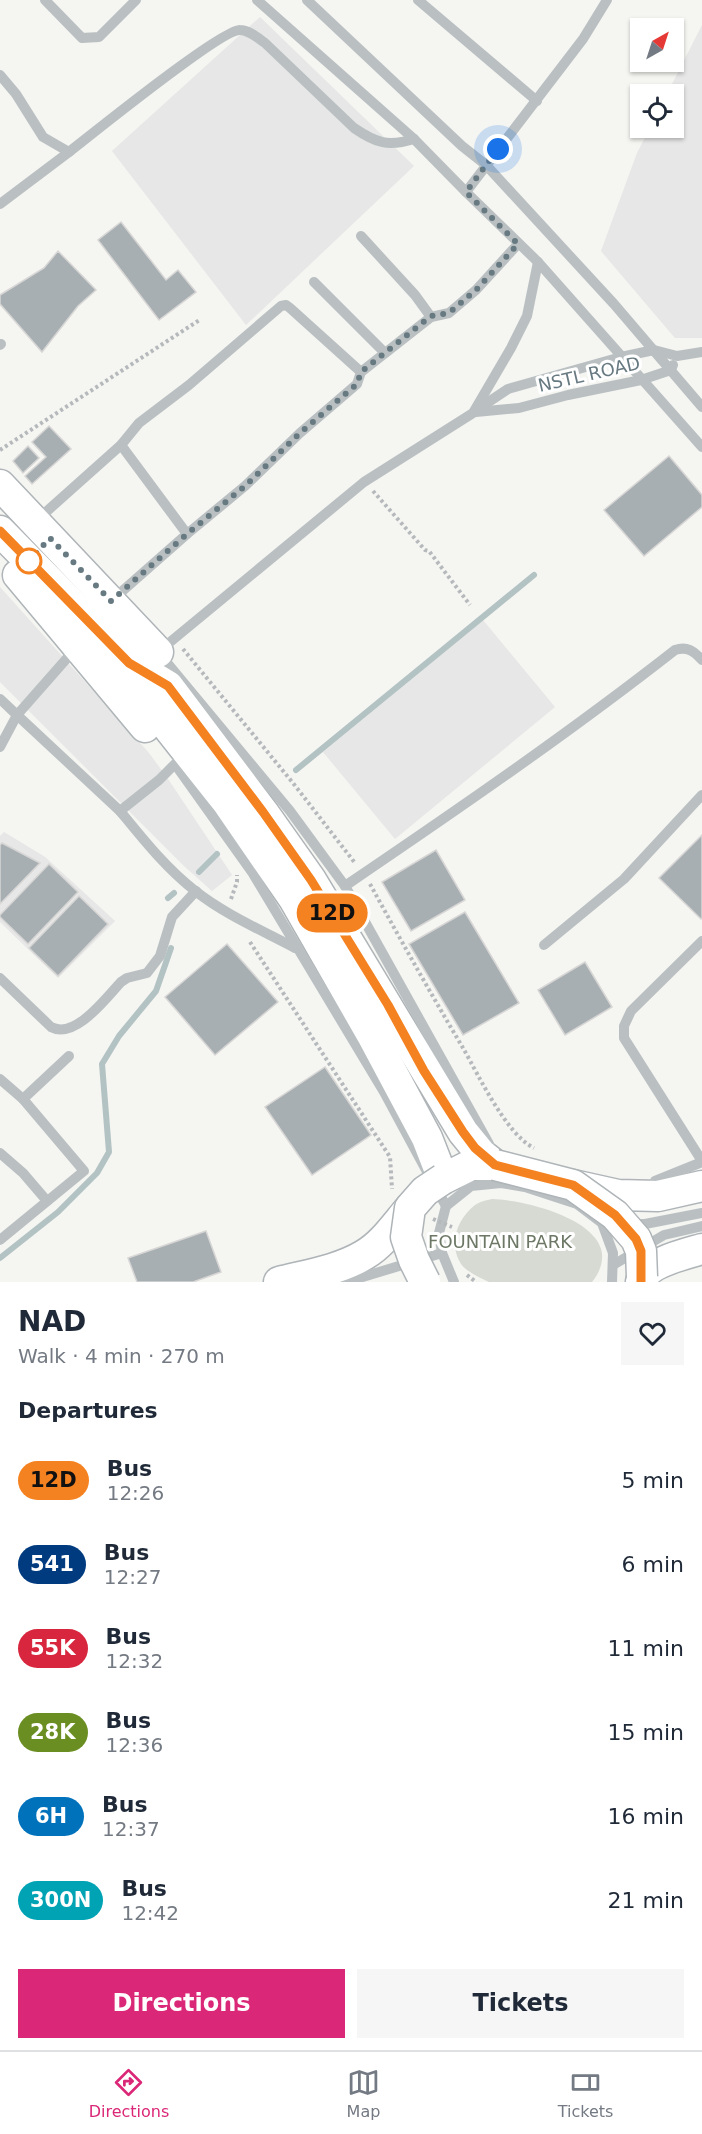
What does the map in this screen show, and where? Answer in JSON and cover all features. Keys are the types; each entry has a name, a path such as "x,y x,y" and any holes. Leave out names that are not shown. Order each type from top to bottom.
{"main road":[{"path":"0,485 158,652"},
{"path":"0,531 159,694 263,812 311,880 463,1132 475,1148 495,1165"},
{"path":"0,554 175,764"},
{"path":"159,694 227,802 294,899 372,1035 427,1138 445,1193"},
{"path":"445,1193 471,1165 495,1165 618,1196 658,1196 702,1186"},
{"path":"573,1185 615,1215 636,1239 641,1251 641,1279"},
{"path":"279,1282 331,1269 364,1255 384,1239 425,1191 445,1193"},
{"path":"410,1208 406,1237 414,1260 439,1281"},
{"path":"641,1279 658,1263 702,1250"}],"street":[{"path":"45,0 82,38 99,37 136,0"},
{"path":"257,0 414,138 538,262 702,447"},
{"path":"307,0 462,146 486,165 654,350 702,407"},
{"path":"417,0 537,101"},
{"path":"466,192 583,39 607,0"},
{"path":"0,204 195,56 232,32 240,30 249,32 265,43 354,128 369,138 388,144 398,144 414,138"},
{"path":"0,75 16,94 44,137 69,152"},
{"path":"361,236 431,316"},
{"path":"111,601 245,486 300,433 357,384 361,372 431,316 449,313 476,290 518,244"},
{"path":"473,413 512,348 527,316 538,262"},
{"path":"314,282 385,353"},
{"path":"35,522 121,445 139,423 189,385 283,305 290,308 361,372"},
{"path":"525,1187 490,1146 345,886 290,811 158,652 364,482 508,389 654,350 676,356 702,352"},
{"path":"671,370 676,356"},
{"name":"NSTL ROAD","path":"473,413 519,408 641,380 671,370"},
{"path":"121,445 187,534"},
{"path":"0,747 17,715 78,646"},
{"path":"345,886 462,806 675,650 682,647 689,649 702,660"},
{"path":"0,699 120,811 152,850 196,891 217,906 296,949"},
{"path":"120,811 175,764 252,872 296,949 384,1092 417,1156 445,1193 439,1233 442,1252 439,1281"},
{"path":"544,945 624,879 702,795"},
{"path":"0,978 51,1027 58,1031 68,1030 84,1020 121,982 127,978 147,973 160,956 172,917 196,891"},
{"path":"655,1181 702,1162 624,1038 624,1026 631,1011 702,941"},
{"path":"23,1099 69,1056"},
{"path":"0,1078 23,1099 84,1171 1,1237"},
{"path":"0,1153 23,1173 47,1201"},
{"path":"445,1193 471,1186 501,1183 525,1187 577,1204 602,1223 613,1252 612,1282"},
{"path":"602,1223 645,1224 702,1213"},
{"path":"613,1264 664,1235 702,1226"},
{"path":"346,1282 442,1252"}],"path":[{"path":"0,450 201,319"},
{"path":"364,482 425,550 429,551 470,606"},
{"path":"451,1237 452,1227 456,1220"},
{"path":"466,1274 476,1282"}],"shaded area":[{"path":"260,17 414,166 246,325 112,151"},
{"path":"702,25 702,338 675,338 601,251 637,153 645,138 684,138 684,84 672,84 678,72 684,72 684,60"},
{"path":"0,587 149,753 168,779 232,875 212,891 184,866 0,682"},
{"path":"483,620 555,707 395,839 323,752"},
{"path":"4,832 45,857 115,921 58,978 0,922 0,836"}],"green space":[{"name":"FOUNTAIN PARK","path":"492,1199 552,1211 572,1220 589,1232 600,1246 602,1263 592,1282 489,1282 467,1270 457,1256 456,1232 463,1217 469,1211 477,1204"}],"building":[{"path":"121,222 166,280 178,270 196,292 159,320 98,240"},
{"path":"58,251 96,290 78,306 42,352 0,304 0,295 44,268"},
{"path":"49,426 71,449 32,484 25,476 46,457 32,442"},
{"path":"28,446 39,458 23,473 13,461"},
{"path":"669,456 702,495 702,507 644,556 604,510"},
{"path":"702,835 702,918 701,919 659,878"},
{"path":"2,843 40,863 0,904 0,845"},
{"path":"436,850 465,900 411,931 382,882"},
{"path":"49,864 78,892 28,944 0,915"},
{"path":"79,896 108,924 58,976 29,948"},
{"path":"465,912 519,1003 463,1035 409,944"},
{"path":"227,944 278,1002 215,1055 165,997"},
{"path":"585,962 612,1007 565,1035 538,990"},
{"path":"325,1067 371,1135 312,1175 265,1107"},
{"path":"206,1231 221,1272 193,1282 137,1282 128,1258"}],"waterway":[{"path":"296,770 534,575"},
{"path":"199,872 217,854"},
{"path":"168,898 174,893"},
{"path":"0,1258 58,1212 97,1173 109,1152 102,1064 119,1036 156,991 171,948"}],"bus line":[{"name":"12D","path":"0,531 129,663 168,686 311,880 388,1005 424,1071 475,1148 495,1165 573,1185 615,1215 636,1239 641,1251 641,1282"}],"route":[{"path":"29,561 50,538 111,601 245,486 300,433 357,384 361,372 431,316 449,313 476,290 518,244 466,192 498,149"}]}
